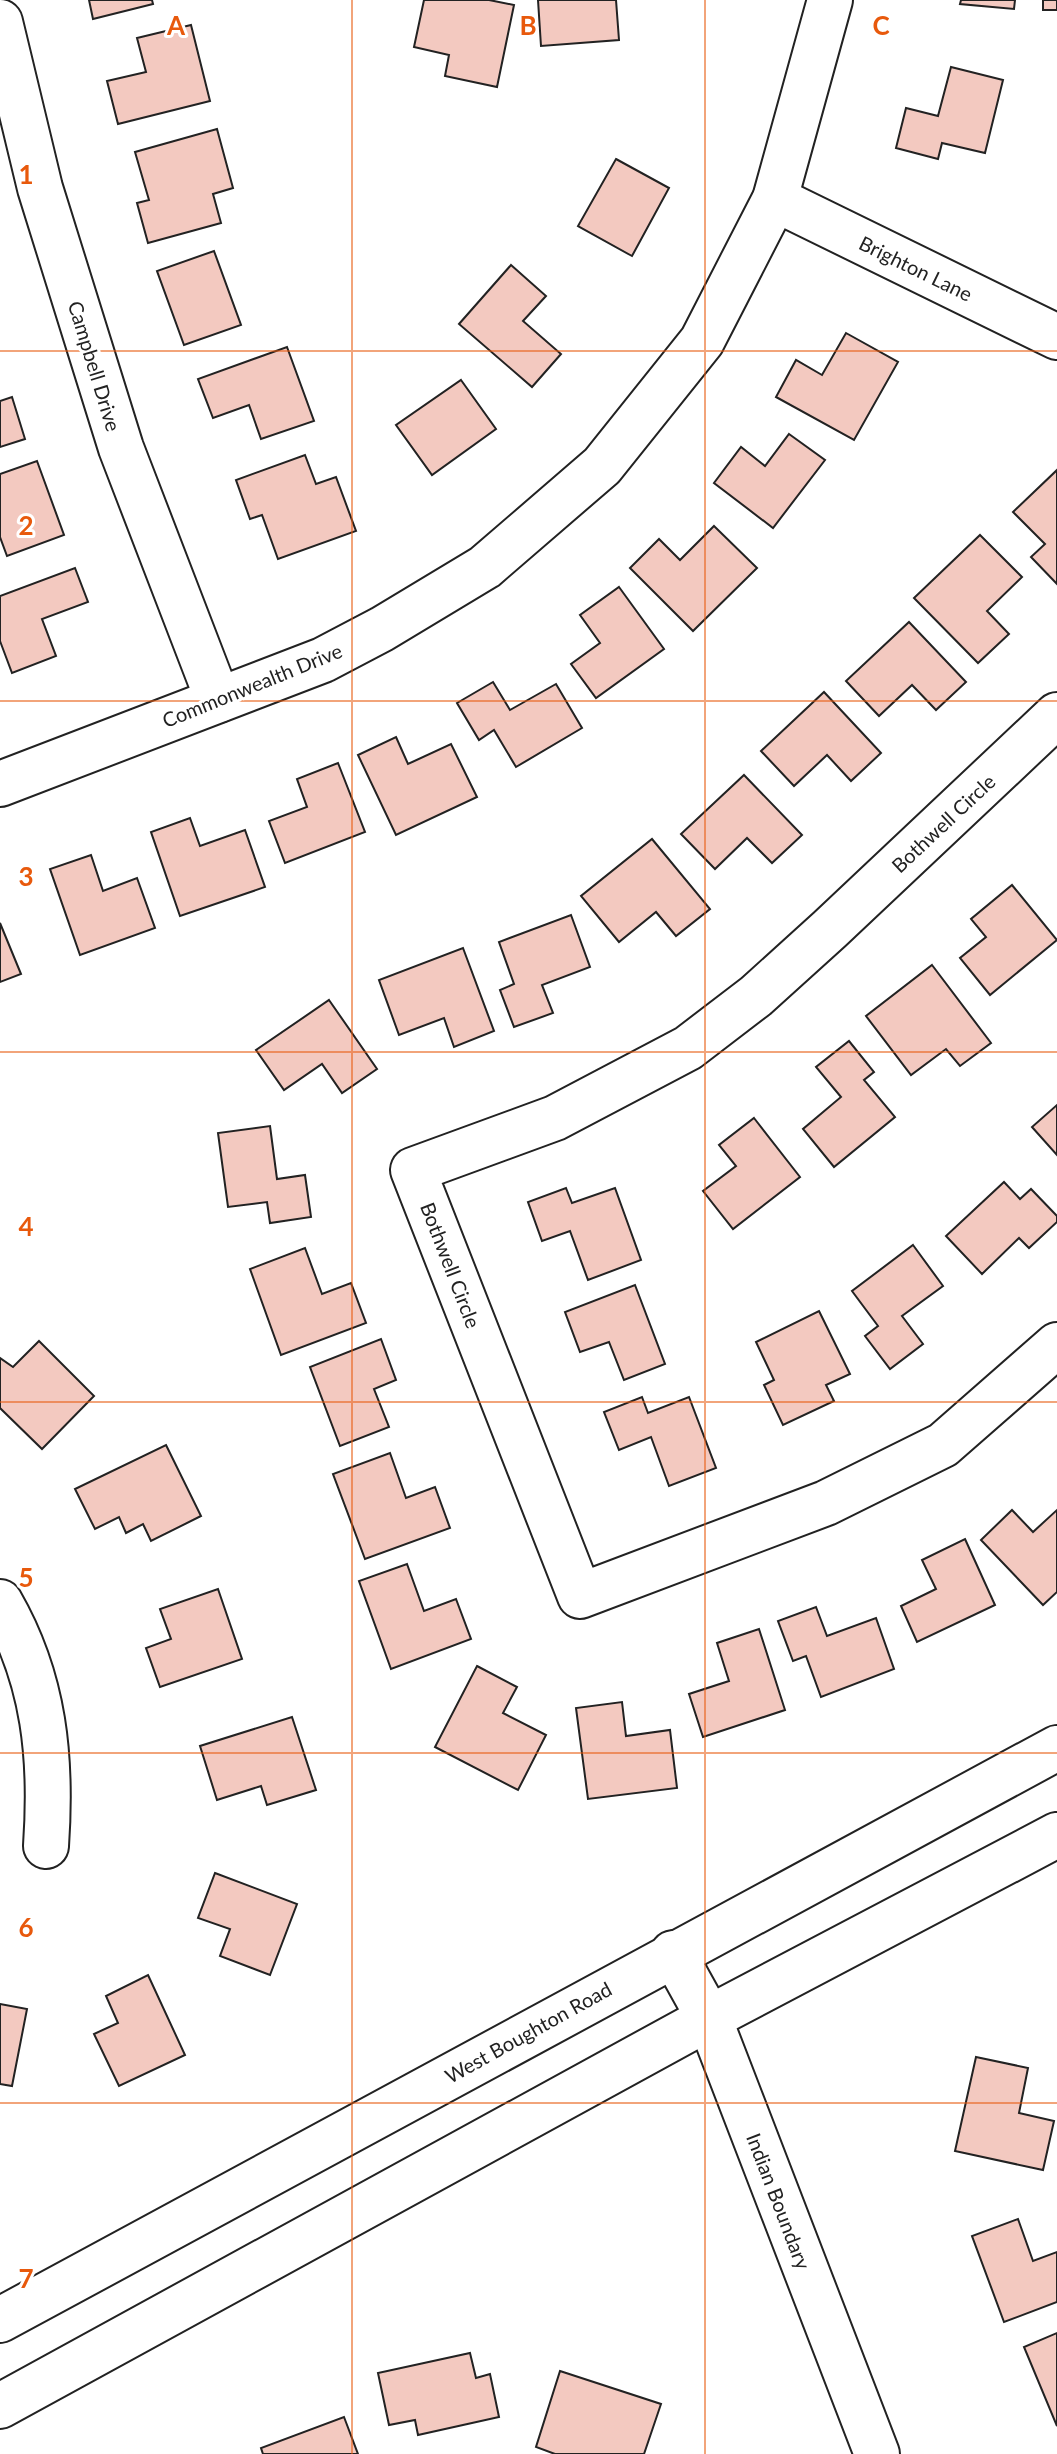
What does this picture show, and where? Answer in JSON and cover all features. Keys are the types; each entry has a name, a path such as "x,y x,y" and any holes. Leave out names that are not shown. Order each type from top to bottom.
{"street":[{"name":"Commonwealth Drive","path":"0,784 323,660 485,567 602,466 702,341 775,199 830,0"},
{"name":"Campbell Drive","path":"0,22 40,188 121,448 218,700"},
{"name":"Brighton Lane","path":"775,199 1057,337"},
{"name":"Bothwell Circle","path":"1057,715 798,958 688,1048 555,1118 413,1170 580,1596 826,1503 943,1445 1057,1345"},
{"path":"0,1602 15,1628 44,1716 50,1788 46,1846"},
{"name":"West Boughton Road","path":"0,2320 673,1953 1057,1748"},
{"path":"0,2406 709,2018 1057,1835"},
{"name":"Indian Boundary","path":"673,1953 709,2018 877,2454"}],"building":[{"path":"89,0 152,0 153,4 93,19"},
{"path":"424,0 489,0 514,5 497,87 445,76 449,55 414,47"},
{"path":"538,0 616,0 619,40 541,46"},
{"path":"961,0 1015,0 1014,9 960,4"},
{"path":"1043,0 1057,0 1057,10 1043,10"},
{"path":"191,25 210,101 118,124 107,81 146,72 137,38"},
{"path":"951,67 1003,80 985,153 942,143 938,159 896,148 906,108 938,116"},
{"path":"217,129 233,188 213,194 221,223 148,243 137,203 149,200 135,152"},
{"path":"616,159 669,188 632,256 578,226"},
{"path":"214,251 241,325 184,345 157,271"},
{"path":"511,265 546,296 523,321 561,354 532,387 459,324"},
{"path":"846,333 898,362 854,440 776,397 796,360 822,375"},
{"path":"287,347 314,421 261,439 249,405 213,418 198,379"},
{"path":"461,380 496,429 432,475 396,425"},
{"path":"12,397 25,439 0,447 0,401"},
{"path":"789,434 825,460 773,528 714,483 741,447 765,466"},
{"path":"305,455 316,484 336,477 356,531 278,559 262,515 250,519 236,480"},
{"path":"37,461 64,535 7,556 0,537 0,474"},
{"path":"1057,470 1057,584 1031,557 1045,544 1013,512"},
{"path":"714,526 757,568 693,631 630,568 659,539 680,560"},
{"path":"980,535 1022,577 987,611 1009,634 978,663 914,598"},
{"path":"75,568 88,602 42,619 56,656 12,673 0,641 0,596"},
{"path":"619,587 664,649 596,698 571,664 600,643 580,615"},
{"path":"909,622 966,682 936,710 912,685 879,716 846,681"},
{"path":"493,682 510,710 556,684 582,728 516,767 494,730 479,740 457,703"},
{"path":"824,692 881,753 851,781 827,755 794,786 761,751"},
{"path":"396,737 408,764 451,744 477,797 396,835 358,755"},
{"path":"338,763 365,832 285,863 269,821 307,807 297,779"},
{"path":"744,775 802,835 772,863 747,838 715,869 681,834"},
{"path":"190,818 200,846 245,830 265,887 180,916 151,832"},
{"path":"652,839 710,909 676,936 656,912 619,942 581,896"},
{"path":"91,855 103,891 137,878 155,928 80,955 50,869"},
{"path":"1012,885 1057,940 990,995 960,958 986,937 971,919"},
{"path":"571,915 590,967 542,985 553,1013 514,1027 500,990 514,984 499,942"},
{"path":"0,923 21,974 0,982"},
{"path":"463,948 494,1031 454,1047 444,1018 399,1035 379,980"},
{"path":"932,965 991,1043 960,1066 946,1049 911,1075 866,1016"},
{"path":"329,1000 377,1069 342,1093 322,1064 284,1090 256,1050"},
{"path":"849,1041 874,1072 864,1080 895,1117 834,1167 803,1129 841,1097 816,1067"},
{"path":"1057,1105 1057,1155 1032,1127"},
{"path":"754,1118 800,1177 733,1229 703,1191 736,1166 719,1145"},
{"path":"270,1126 277,1179 305,1175 311,1217 270,1223 267,1202 228,1207 218,1133"},
{"path":"1004,1182 1020,1199 1031,1189 1057,1216 1057,1222 1029,1248 1019,1238 982,1274 946,1236"},
{"path":"566,1188 572,1203 615,1188 641,1260 588,1280 570,1231 542,1241 528,1202"},
{"path":"913,1245 943,1286 902,1316 923,1344 890,1369 865,1336 878,1326 852,1291"},
{"path":"305,1248 322,1294 351,1283 366,1323 281,1355 250,1269"},
{"path":"635,1285 665,1364 624,1380 609,1342 580,1352 565,1312"},
{"path":"819,1311 850,1374 826,1385 834,1401 783,1425 764,1385 774,1380 756,1342"},
{"path":"381,1339 396,1380 374,1389 389,1427 340,1446 310,1367"},
{"path":"39,1341 94,1396 42,1449 0,1408 0,1358 13,1367"},
{"path":"642,1397 648,1413 689,1397 716,1468 669,1486 651,1437 619,1450 604,1412"},
{"path":"166,1445 201,1516 151,1541 143,1524 126,1533 119,1517 95,1529 75,1489"},
{"path":"390,1453 406,1498 435,1487 450,1528 365,1559 333,1474"},
{"path":"1012,1510 1033,1532 1057,1510 1057,1592 1043,1605 981,1540"},
{"path":"965,1539 995,1605 917,1642 901,1606 936,1589 922,1560"},
{"path":"407,1564 424,1611 456,1599 471,1639 391,1669 359,1581"},
{"path":"218,1589 242,1659 160,1687 146,1648 171,1639 160,1609"},
{"path":"816,1607 827,1636 876,1618 894,1669 821,1697 806,1656 793,1661 778,1621"},
{"path":"759,1629 785,1710 703,1737 689,1694 729,1681 717,1643"},
{"path":"477,1666 517,1687 503,1713 546,1735 518,1790 435,1747"},
{"path":"622,1702 626,1736 670,1730 677,1788 588,1799 576,1708"},
{"path":"292,1717 316,1790 267,1805 261,1786 217,1800 200,1746"},
{"path":"215,1873 297,1904 270,1975 220,1956 230,1929 198,1918"},
{"path":"148,1975 185,2055 119,2086 94,2034 118,2023 106,1996"},
{"path":"0,2004 27,2009 12,2086 0,2084"},
{"path":"976,2057 1028,2068 1019,2113 1054,2121 1043,2170 955,2151"},
{"path":"1018,2219 1033,2261 1057,2252 1057,2302 1004,2322 972,2236"},
{"path":"1057,2333 1057,2426 1024,2347"},
{"path":"470,2353 476,2378 490,2374 499,2417 418,2435 415,2420 389,2425 378,2373"},
{"path":"560,2371 661,2404 644,2454 555,2454 536,2447"},
{"path":"344,2417 358,2454 263,2454 261,2448"}]}
